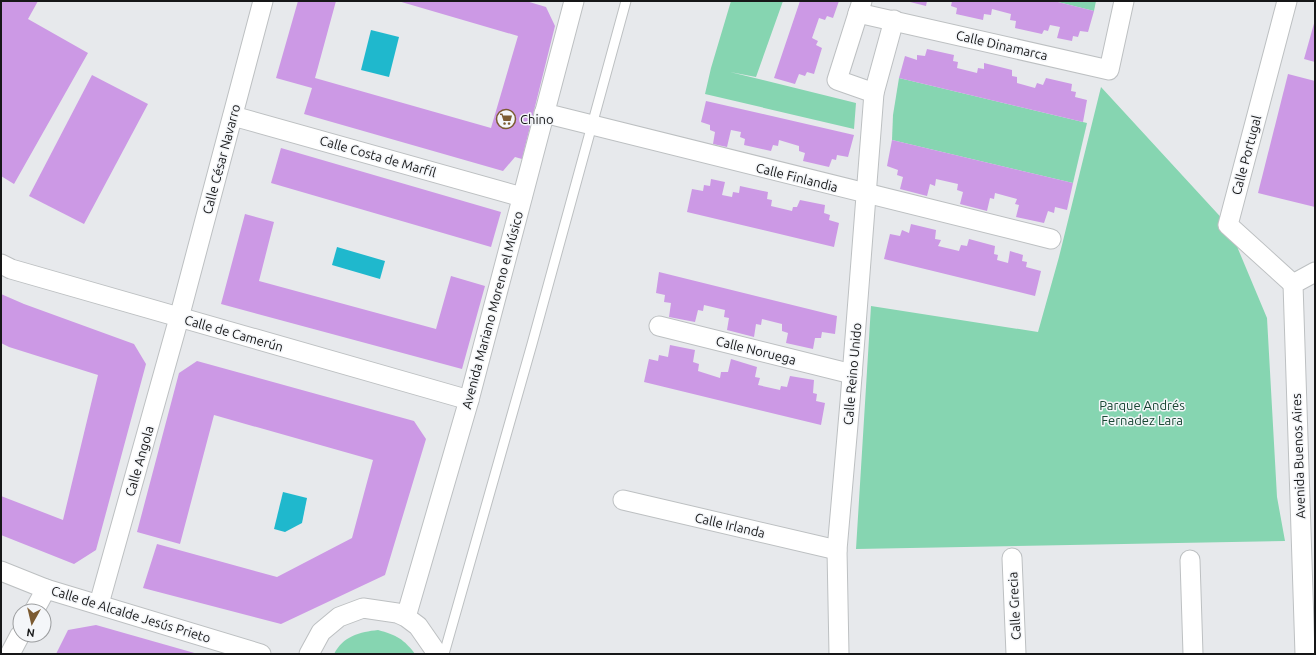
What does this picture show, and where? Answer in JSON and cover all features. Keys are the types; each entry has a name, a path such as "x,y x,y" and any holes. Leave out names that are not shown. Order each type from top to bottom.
{"street":[{"name":"Calle César Navarro","path":"179,318 263,1"},
{"name":"Avenida Mariano Moreno el Músico","path":"406,617 469,400 574,1"},
{"name":"Calle Dinamarca","path":"860,7 894,20 1110,70 1124,1"},
{"name":"Calle Portugal","path":"1287,1 1228,225 1293,284"},
{"path":"860,7 838,80 874,93"},
{"name":"Calle Reino Unido","path":"839,654 837,550 874,93 894,20"},
{"name":"Calle Finlandia","path":"544,113 1051,239"},
{"name":"Calle Costa de Marfíl","path":"233,116 522,197"},
{"name":"Calle de Camerún","path":"1,264 11,269 179,318 469,400"},
{"path":"1293,284 1315,272"},
{"name":"Avenida Buenos Aires","path":"1293,284 1305,654"},
{"name":"Calle Angola","path":"99,604 179,318"},
{"name":"Calle Noruega","path":"659,326 852,374"},
{"name":"Calle Irlanda","path":"623,500 837,550"},
{"name":"Calle Grecia","path":"1012,558 1016,654"},
{"path":"1190,560 1193,654"},
{"name":"Calle de Alcalde Jesús Prieto","path":"1,571 46,589 262,654"},
{"path":"38,603 46,589"},
{"path":"308,654 321,632 339,617 363,608 397,612 406,617 418,626 434,649 435,654"},
{"path":"10,654 16,643"}],"lane":[{"path":"444,654 532,344 626,1"}],"green space":[{"path":"731,1 783,1 756,77 730,72 856,103 854,129 705,94 711,68"},
{"path":"1054,1 1096,1 1094,11"},
{"path":"899,78 1087,123 1073,183 892,140 893,115"},
{"name":"Parque Andrés Fernadez Lara","path":"1101,87 1228,225 1267,318 1277,497 1285,541 856,549 871,306 1038,332 1059,257"},
{"path":"378,630 399,638 415,654 334,654 347,639 365,632"}],"water":[{"path":"371,30 399,37 389,77 361,70"},
{"path":"337,247 385,261 380,279 332,265"},
{"path":"283,492 307,498 302,523 285,532 274,529"}],"building":[{"path":"1,1 38,1 28,19 88,53 14,184 1,176"},
{"path":"298,1 336,1 315,78 491,128 518,36 398,1 526,1 546,7 555,26 522,159 515,157 503,171 304,114 312,88 276,78"},
{"path":"800,1 839,1 833,18 827,16 825,20 819,18 812,38 818,41 816,45 822,48 814,74 807,72 805,76 799,74 795,84 774,78"},
{"path":"906,1 927,1 926,6"},
{"path":"952,1 1054,1 1094,11 1088,32 1080,31 1078,37 1073,36 1072,41 1057,38 1060,27 1050,25 1048,31 1044,30 1042,34 1015,28 1016,21 1010,20 1011,14 992,9 991,15 984,14 983,20 956,14 957,8 951,6"},
{"path":"1315,20 1315,62 1304,59"},
{"path":"927,49 954,55 953,61 958,62 957,68 977,73 978,68 984,69 984,63 1012,70 1012,76 1017,77 1017,83 1035,88 1037,83 1043,85 1046,78 1072,84 1071,91 1076,92 1075,97 1087,100 1083,122 899,78 905,56 917,60 917,55 925,56"},
{"path":"1288,74 1315,81 1315,207 1258,193"},
{"path":"92,75 148,104 84,224 29,196"},
{"path":"706,101 854,135 848,157 837,155 836,160 832,159 829,167 803,161 805,153 799,151 799,146 779,140 778,146 773,145 771,151 744,145 745,139 740,137 741,132 731,130 727,147 713,144 715,132 710,130 710,125 701,122"},
{"path":"892,140 1073,183 1067,210 1055,207 1054,213 1048,211 1044,223 1016,217 1019,205 1015,204 1017,199 995,193 994,199 990,198 987,211 960,204 963,192 957,190 958,184 936,179 935,186 930,184 927,196 900,189 903,177 897,175 898,170 887,166"},
{"path":"281,148 501,212 491,247 271,183"},
{"path":"711,179 725,182 722,195 732,197 733,192 739,193 740,186 768,192 767,199 772,200 771,206 792,211 793,207 797,207 800,200 825,205 824,213 830,215 829,220 839,223 834,247 687,212 692,189 703,191 704,185 710,186"},
{"path":"245,214 274,222 259,281 436,329 451,276 485,286 462,369 221,304"},
{"path":"911,224 936,230 935,239 941,240 938,246 959,251 961,245 967,246 969,239 995,246 994,254 998,255 997,260 1008,263 1010,251 1023,255 1022,261 1027,262 1026,267 1041,271 1035,296 884,259 890,234 900,236 902,230 909,233"},
{"path":"659,272 837,316 835,334 822,332 821,338 815,338 813,349 786,343 788,333 782,331 782,324 762,319 761,325 756,324 754,337 727,330 729,318 724,317 725,310 704,305 703,311 698,310 695,322 669,317 671,303 664,302 665,295 656,293"},
{"path":"1,294 24,304 134,344 146,364 96,550 74,564 1,535 1,496 63,520 98,375 9,347 1,343"},
{"path":"670,345 695,350 693,362 699,364 698,371 720,378 721,372 728,372 731,359 757,367 755,377 760,378 758,385 780,390 781,386 787,387 790,376 814,380 813,393 817,394 816,401 825,403 821,425 644,382 649,359 658,361 659,355 668,357"},
{"path":"197,361 414,421 426,439 385,575 281,624 143,588 157,544 277,577 352,538 373,460 214,415 180,544 137,532 179,373"},
{"path":"96,625 198,654 56,654 68,630"}],"place":[{"name":"Chino","path":"506,119"}]}
